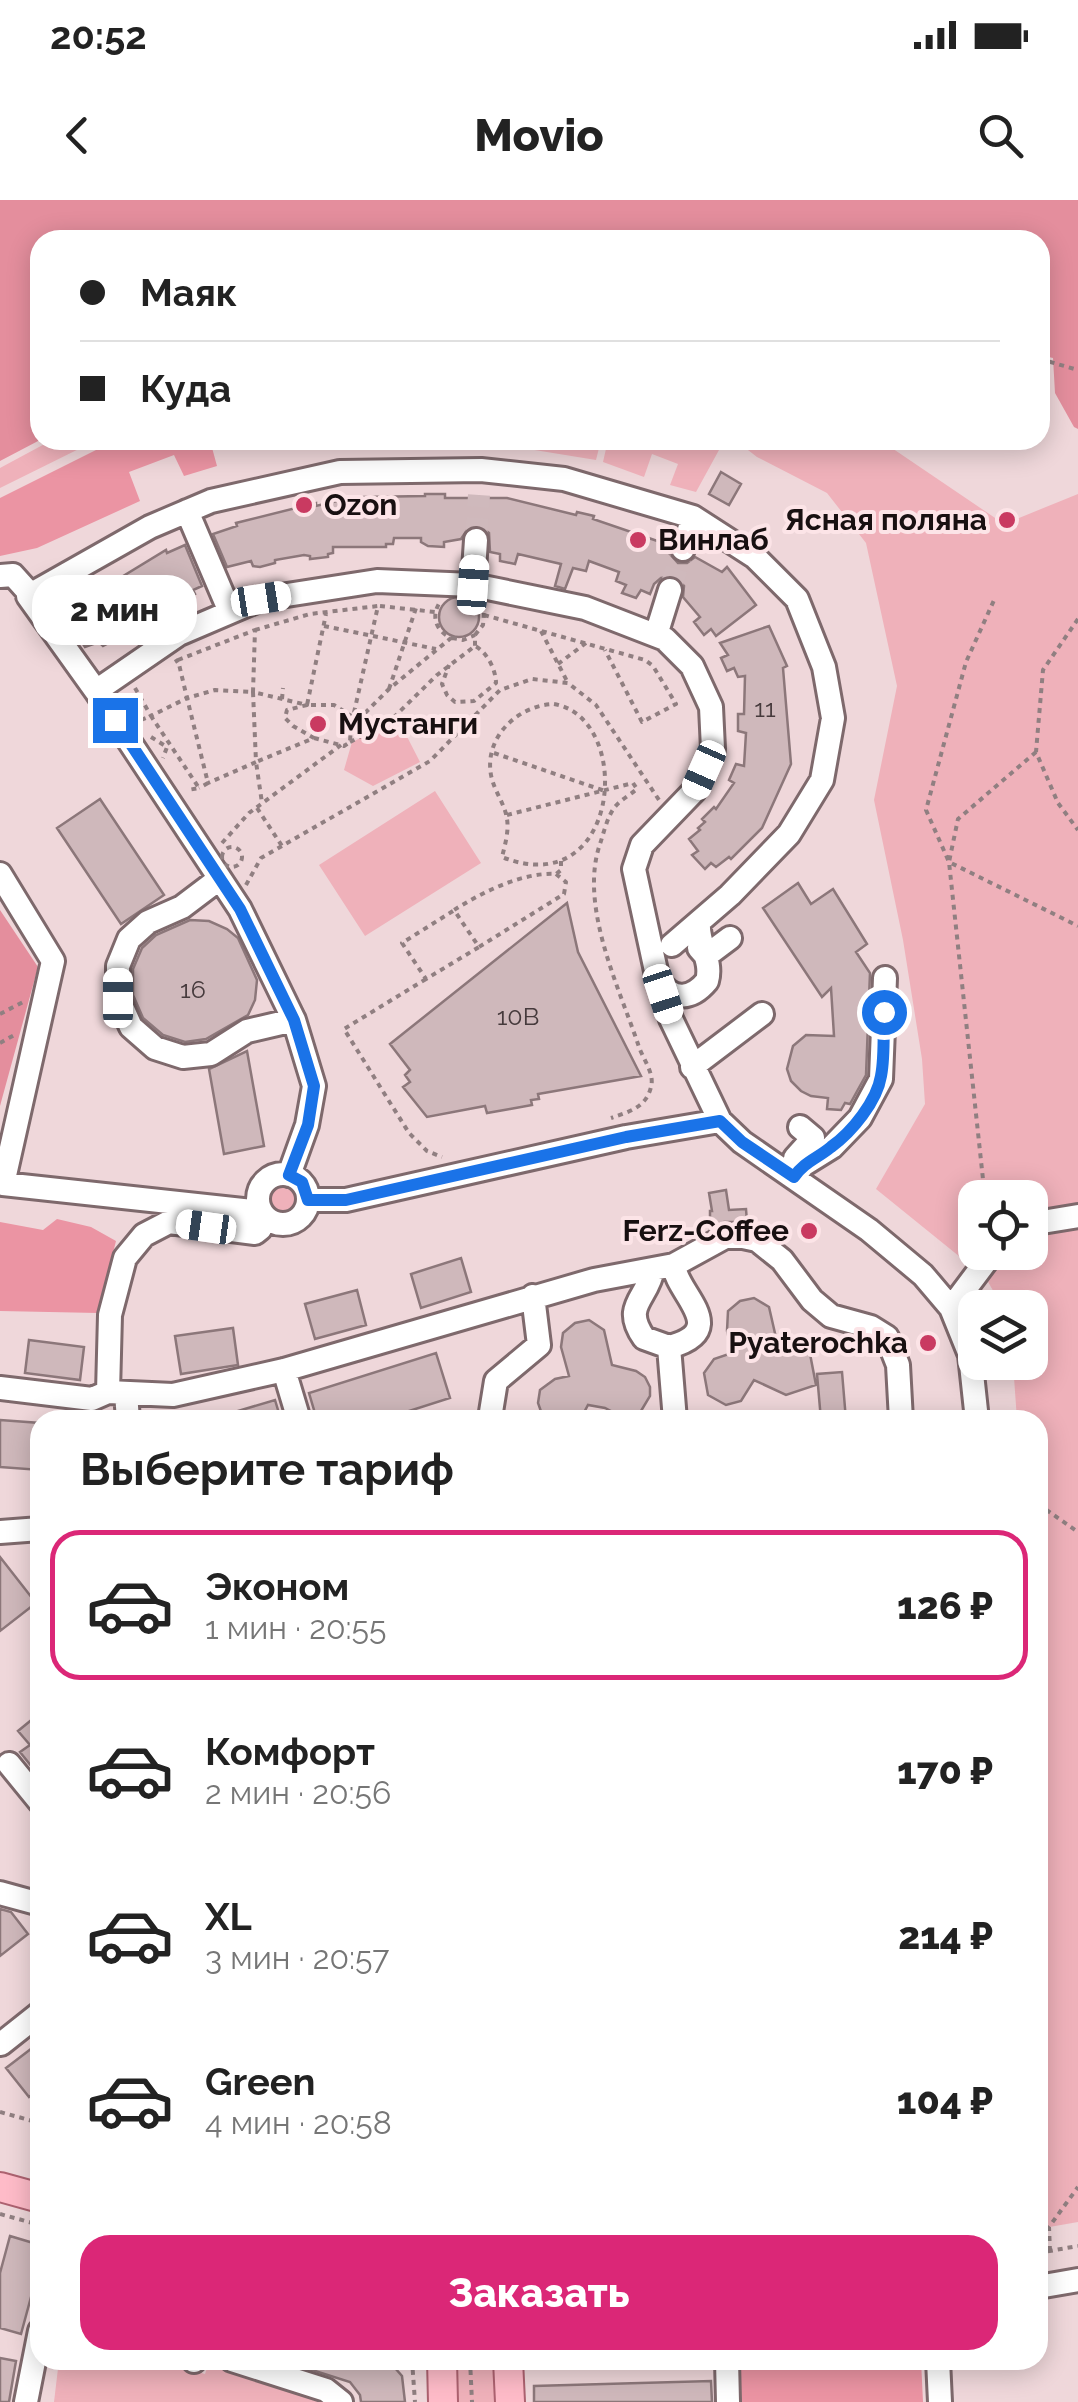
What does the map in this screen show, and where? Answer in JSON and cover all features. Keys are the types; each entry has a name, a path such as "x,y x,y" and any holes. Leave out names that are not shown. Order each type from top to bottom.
{"main road":[{"path":"0,2187 30,2195"},
{"path":"442,2370 443,2402"},
{"path":"508,2370 510,2402"}],"street":[{"path":"479,496 481,470"},
{"path":"289,1175 308,1125 314,1086 294,1020 223,878 28,596 150,527 211,501 340,472 481,470 564,479 694,517 755,557 797,599 824,667 833,718 822,780 789,834 699,922 658,955 656,971 670,993 693,995 707,981 710,972 698,938 699,922"},
{"path":"188,511 230,612"},
{"path":"683,549 694,517"},
{"path":"473,585 476,540"},
{"path":"0,576 13,575 31,595"},
{"path":"96,691 179,634 261,599 377,580 473,585 584,608 665,639 692,666 711,707 713,749 694,791 642,845 634,869 656,971 692,1067 720,1121 742,1142 797,1154 832,1147 860,1118 881,1079 884,978"},
{"path":"656,635 670,590"},
{"path":"0,874 53,961 3,1184 258,1211 282,1224 300,1218 308,1200 302,1182 289,1175 274,1175 266,1180 258,1198 258,1211 260,1229 254,1233 169,1222 144,1235 125,1258 110,1315 117,1393 124,1410"},
{"path":"223,878 182,907 148,922 129,939 118,966 118,998 130,1027 155,1048 183,1057 211,1054 247,1032 294,1020"},
{"path":"706,956 730,938"},
{"path":"672,945 694,946 706,956"},
{"path":"692,1067 762,1014"},
{"path":"308,1200 346,1200 626,1137 720,1121"},
{"path":"797,1154 951,1308 970,1355 977,1410"},
{"path":"1048,1221 1078,1216"},
{"path":"0,1388 92,1400 117,1393 173,1395 284,1370 594,1280 664,1267 725,1236 757,1240 782,1260 812,1300 831,1316 871,1327 887,1337 898,1365 900,1410"},
{"path":"664,1267 695,1303 698,1320 690,1336 668,1347 644,1338 635,1321 636,1304 664,1267"},
{"path":"951,1308 980,1270"},
{"path":"491,1410 496,1381 539,1345 534,1296"},
{"path":"668,1347 674,1410"},
{"path":"284,1370 296,1410"},
{"path":"0,1532 30,1530"},
{"path":"10,1764 30,1789"},
{"path":"0,1894 30,1902"},
{"path":"1,2044 30,2021"},
{"path":"1048,2285 1078,2280"},
{"path":"26,2402 32,2370"},
{"path":"263,2370 326,2390 340,2402"},
{"path":"727,2370 728,2402"},
{"path":"938,2370 940,2402"}],"path":[{"path":"1050,363 1078,370"},
{"path":"982,1180 948,862 926,810 966,662 995,598"},
{"path":"350,742 351,715 378,606"},
{"path":"163,670 178,660 255,630 310,614 378,606 435,612 438,628 451,638 463,640 475,635 475,646"},
{"path":"390,689 416,608"},
{"path":"307,705 326,614"},
{"path":"484,615 645,660 653,666 676,704 642,722 605,650"},
{"path":"1078,619 1043,670 1036,752 1058,803 1078,830"},
{"path":"324,626 436,650"},
{"path":"255,630 259,805 282,846"},
{"path":"540,631 568,683 596,705 668,815"},
{"path":"351,727 451,638"},
{"path":"558,664 586,644"},
{"path":"223,878 214,860 234,826 341,745 390,722 475,646"},
{"path":"449,666 442,684 447,696 465,703 483,695 496,682 496,676 475,646"},
{"path":"178,660 208,783"},
{"path":"240,909 249,878 261,858 430,761 500,690 532,680 568,683"},
{"path":"134,688 199,788"},
{"path":"282,699 283,688"},
{"path":"131,725 187,698 215,690 254,692 307,705"},
{"path":"341,745 314,738 293,726 285,718 287,710 325,703 351,715"},
{"path":"539,704 563,705 578,713 594,734 606,791 598,827 580,850 561,860 540,864 502,857 507,814 490,770 497,738 518,714 539,704"},
{"path":"143,732 167,747 161,762"},
{"path":"194,802 188,790 314,738"},
{"path":"948,862 958,819 1036,752"},
{"path":"494,753 606,791"},
{"path":"507,814 633,782 637,788 613,810 606,823 596,852 593,895 597,919 652,1085 643,1103 608,1119"},
{"path":"556,874 561,870 561,860"},
{"path":"948,862 1078,926"},
{"path":"426,979 402,943 454,910 508,884 542,873 556,874 566,882 564,894 479,947 344,1029 410,1134 426,1151 446,1159"},
{"path":"454,910 479,947"},
{"path":"0,1014 29,998 25,1015"},
{"path":"0,1043 20,1032 15,1050"},
{"path":"1048,1511 1078,1532"},
{"path":"0,2112 30,2120"},
{"path":"1078,2187 1049,2227 1050,2252 1078,2246"},
{"path":"0,2214 30,2223"},
{"path":"413,2370 415,2402"},
{"path":"470,2370 472,2402"}],"shaded area":[{"path":"0,200 1078,200 1078,429 1055,393 1050,357 1050,230 30,230 30,445 0,461"},
{"path":"33,450 77,450 0,488 0,468"},
{"path":"96,450 213,450 217,466 184,476 174,455 129,472 140,501 37,548 0,556 0,498"},
{"path":"535,450 598,450 596,460"},
{"path":"606,450 719,450 696,492 670,485 678,464 652,454 644,477 603,462"},
{"path":"748,450 895,450 1004,524 1078,494 1078,2222 1048,2227 1048,1410 1016,1410 1014,1380 1048,1380 1048,1290 993,1290 976,1270 1048,1270 1048,1180 958,1180 958,1255 876,1189 925,1104 922,1059 903,940 874,800 897,686 866,543 827,493"},
{"path":"399,721 420,762 373,786 344,770 352,742"},
{"path":"435,791 481,863 365,936 319,865"},
{"path":"0,910 38,967 0,1106"},
{"path":"283,1179 297,1185 303,1199 297,1213 283,1219 269,1213 263,1199 269,1185"},
{"path":"57,1219 91,1227 116,1241 98,1313 0,1311 0,1222 43,1230"},
{"path":"58,2370 191,2370 205,2374 206,2370 232,2370 326,2402 54,2402"},
{"path":"450,2370 496,2370 497,2402 452,2402"},
{"path":"736,2370 921,2370 923,2402 738,2402"}],"building":[{"path":"721,472 741,484 729,505 709,494"},
{"path":"445,494 445,498 507,498 594,516 593,519 669,545 669,553 678,563 695,557 722,572 727,567 756,605 716,636 711,629 704,635 694,622 700,617 683,597 684,586 675,576 661,578 650,594 641,590 636,598 622,593 626,585 616,581 619,572 589,561 586,571 573,568 565,589 555,586 561,564 518,554 515,564 500,561 500,554 490,552 489,533 478,525 469,527 461,539 444,542 444,547 428,546 421,538 394,538 393,544 386,547 333,547 328,557 310,559 304,555 260,567 253,566 251,561 227,567 213,534 237,526 236,523 316,503"},
{"path":"185,545 202,586 193,590 195,594 187,598 189,602 172,610 165,610 162,605 120,627 122,631 114,636 116,639 103,646 99,642 85,647 64,615 79,603 77,600 166,550 167,553"},
{"path":"459,597 473,603 479,617 473,631 459,637 445,631 439,617 445,603"},
{"path":"769,626 787,666 783,668 791,764 762,828 731,859 716,867 711,863 705,869 692,855 698,851 689,839 734,783 729,780 736,764 744,766 746,733 738,731 738,714 744,714 745,676 738,677 734,668 727,671 721,658 728,655 720,643"},
{"path":"100,799 164,895 121,924 57,828"},
{"path":"798,883 811,904 833,889 867,944 856,952 870,973 866,1075 850,1104 845,1103 841,1110 827,1109 828,1098 801,1091 791,1081 787,1069 793,1046 806,1035 834,1036 831,988 822,997 763,908"},
{"path":"567,903 578,952 641,1076 538,1094 539,1099 531,1100 532,1105 487,1113 485,1106 427,1117 403,1087 410,1082 405,1075 410,1070 390,1044"},
{"path":"190,920 209,921 238,938 257,980 255,1000 248,1015 206,1039 185,1042 163,1035 143,1018 133,995 133,969 142,948 156,935"},
{"path":"247,1051 264,1146 224,1154 209,1069"},
{"path":"726,1190 729,1210 746,1209 747,1222 724,1222 710,1228 709,1193"},
{"path":"461,1258 471,1292 421,1308 411,1274"},
{"path":"357,1290 366,1325 315,1339 305,1304"},
{"path":"754,1298 769,1307 777,1342 810,1354 816,1385 786,1395 754,1380 741,1401 726,1405 708,1395 704,1373 714,1359 732,1353 728,1311 740,1301"},
{"path":"589,1320 604,1330 612,1365 645,1377 650,1396 642,1410 609,1410 588,1405 585,1410 540,1410 540,1390 555,1379 569,1376 561,1347 563,1333 575,1323"},
{"path":"233,1328 238,1365 181,1374 175,1336"},
{"path":"29,1340 84,1347 80,1380 25,1373"},
{"path":"436,1353 450,1398 412,1410 314,1410 309,1393"},
{"path":"842,1372 845,1410 820,1410 817,1374"},
{"path":"275,1400 278,1410 241,1410"},
{"path":"0,1420 30,1422 30,1469 0,1467"},
{"path":"0,1557 30,1595 30,1608 0,1631"},
{"path":"30,1721 30,1745 18,1731"},
{"path":"30,1745 30,1764 20,1752"},
{"path":"0,1909 11,1912 28,1934 0,1956"},
{"path":"30,2050 30,2096 29,2097 6,2068"},
{"path":"10,2236 30,2242 30,2301 21,2334 0,2328 0,2273"},
{"path":"0,2358 16,2361 9,2402 0,2402"},
{"path":"312,2370 397,2370 402,2376 405,2402 361,2402 350,2382"},
{"path":"711,2381 712,2402 534,2402 534,2386"}],"tunnel":[{"path":"476,540 479,495"},
{"path":"670,590 683,549"}],"place":[{"name":"Ozon","path":"304,505"},
{"name":"Ясная поляна","path":"1007,520"},
{"name":"Винлаб","path":"638,540"},
{"name":"Мустанги","path":"318,724"},
{"name":"Ferz-Coffee","path":"809,1231"},
{"name":"Pyaterochka","path":"928,1343"}],"route":[{"path":"115,720 240,909 294,1020 314,1086 308,1125 289,1175 302,1182 308,1200 346,1200 626,1137 720,1121 742,1142 794,1177 802,1165 832,1147 860,1118 871,1098 881,1079 884,1012"}]}
